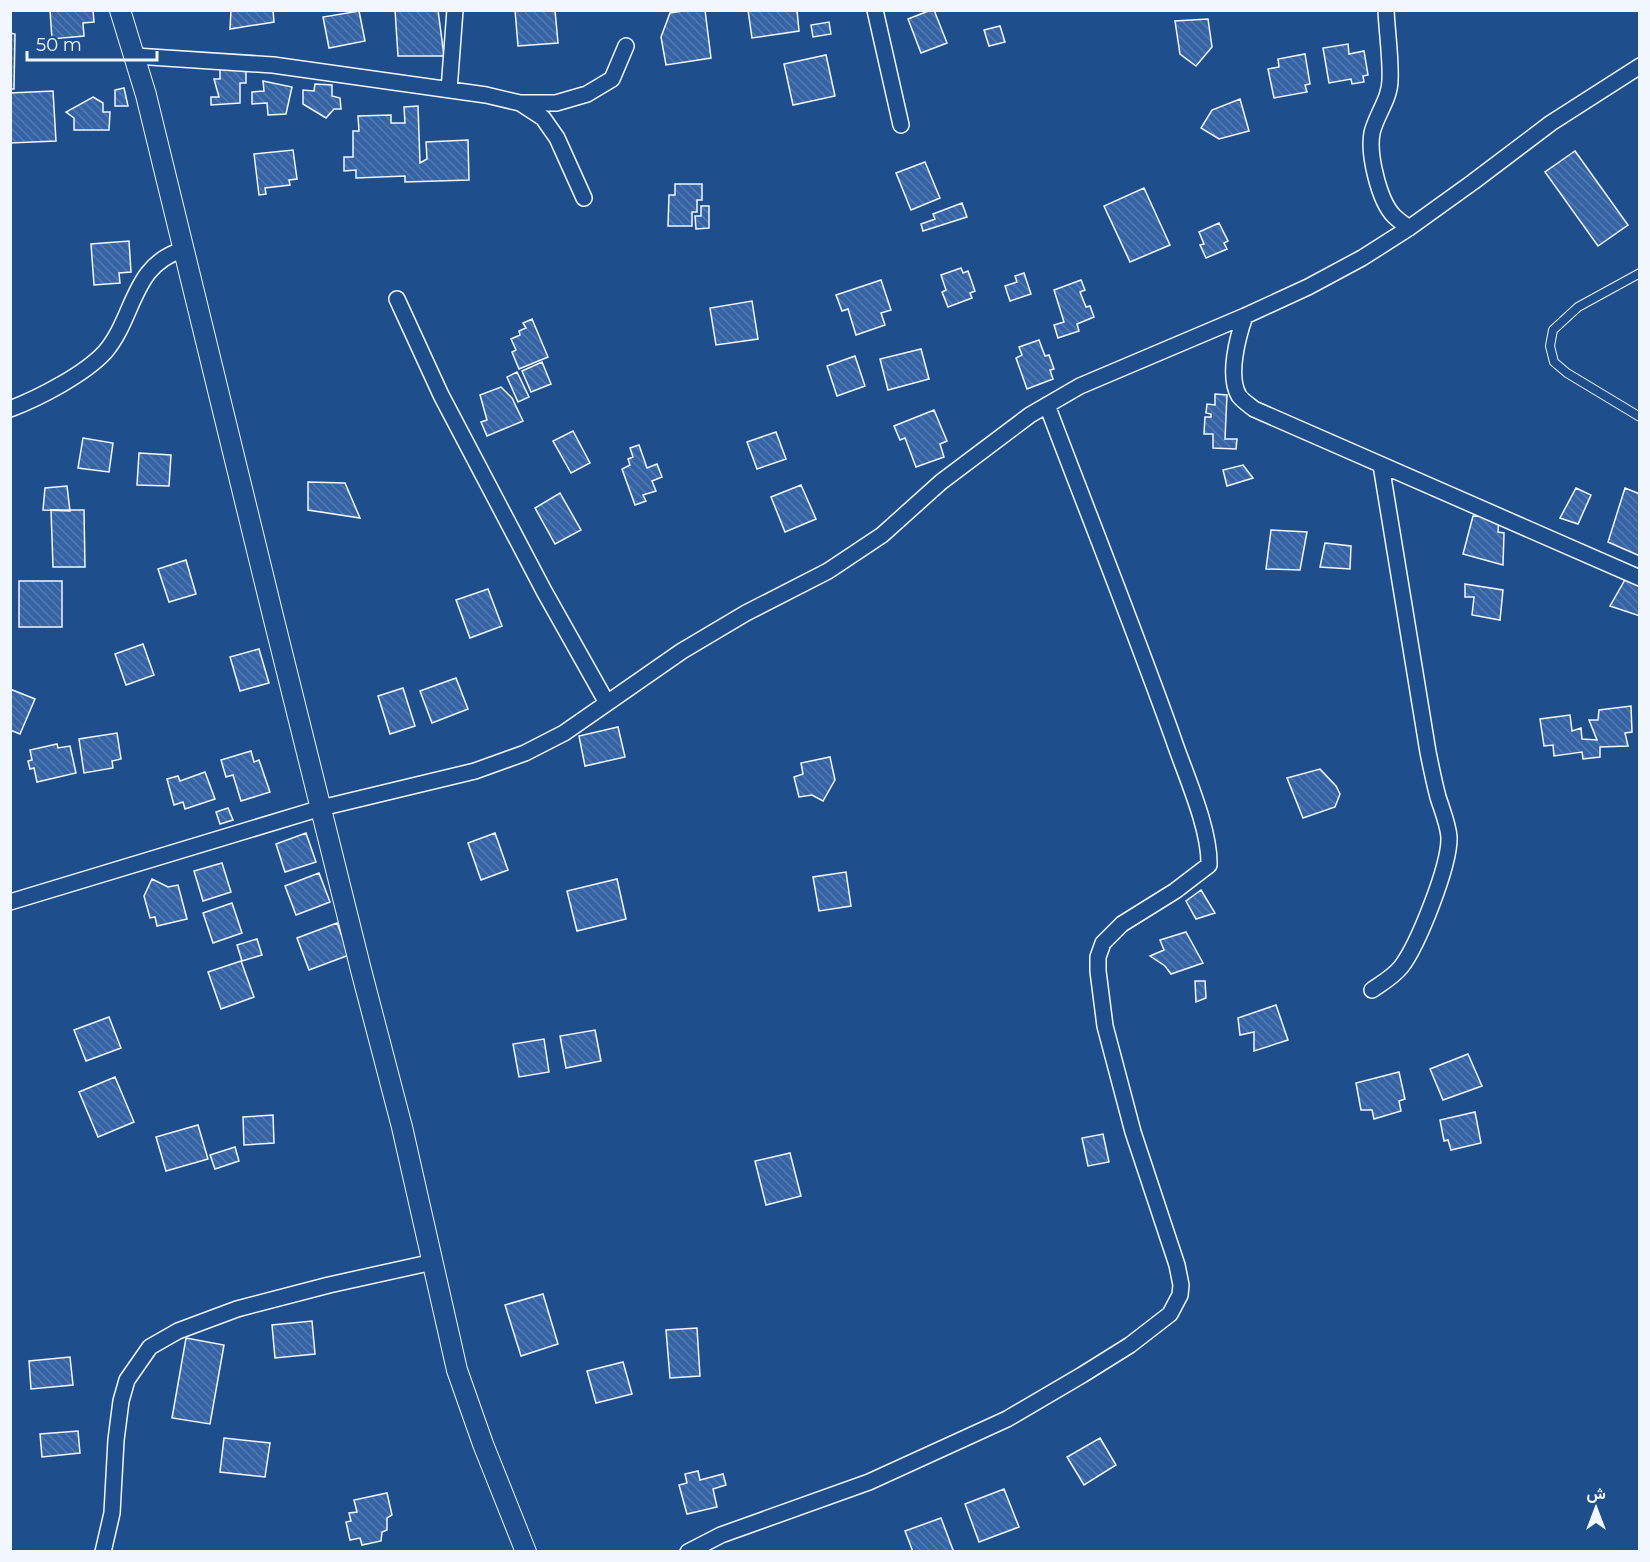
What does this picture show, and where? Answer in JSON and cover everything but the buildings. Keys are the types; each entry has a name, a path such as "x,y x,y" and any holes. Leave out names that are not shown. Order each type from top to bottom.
{"street":[{"path":"120,10 146,95 361,970 402,1127 457,1370 483,1444 526,1551"},
{"path":"449,90 455,10"},
{"path":"875,10 901,125"},
{"path":"1386,10 1390,81 1372,133 1371,150 1376,180 1386,203 1393,215 1409,228"},
{"path":"135,56 273,65 486,95 520,103 556,103 587,94 612,79 626,46"},
{"path":"10,902 321,808 475,771 525,753 564,733 682,651 746,613 828,571 882,535 941,482 1030,415 1080,386 1245,316 1308,287 1362,258 1409,228 1551,123 1640,66"},
{"path":"520,103 543,118 557,138 584,198"},
{"path":"10,409 26,403 86,369 104,353 117,336 142,279 165,257 183,250"},
{"path":"397,299 441,395 544,591 607,703"},
{"path":"1245,316 1239,334 1234,373 1235,388 1241,398 1254,409 1640,578"},
{"path":"688,1551 721,1535 869,1482 1007,1419 1130,1346 1170,1314 1180,1295 1181,1285 1177,1265 1133,1132 1106,1026 1098,957 1104,943 1122,924 1175,891 1209,865 1209,851 1195,802 1147,664 1047,405"},
{"path":"1372,990 1401,968 1410,952 1427,914 1449,848 1448,832 1428,752 1381,465"},
{"path":"103,1551 112,1513 116,1440 121,1401 126,1380 150,1347 178,1331 237,1309 329,1285 433,1262"}],"lane":[{"path":"1640,273 1578,308 1553,330 1550,346 1554,362 1567,373 1640,417"}]}
